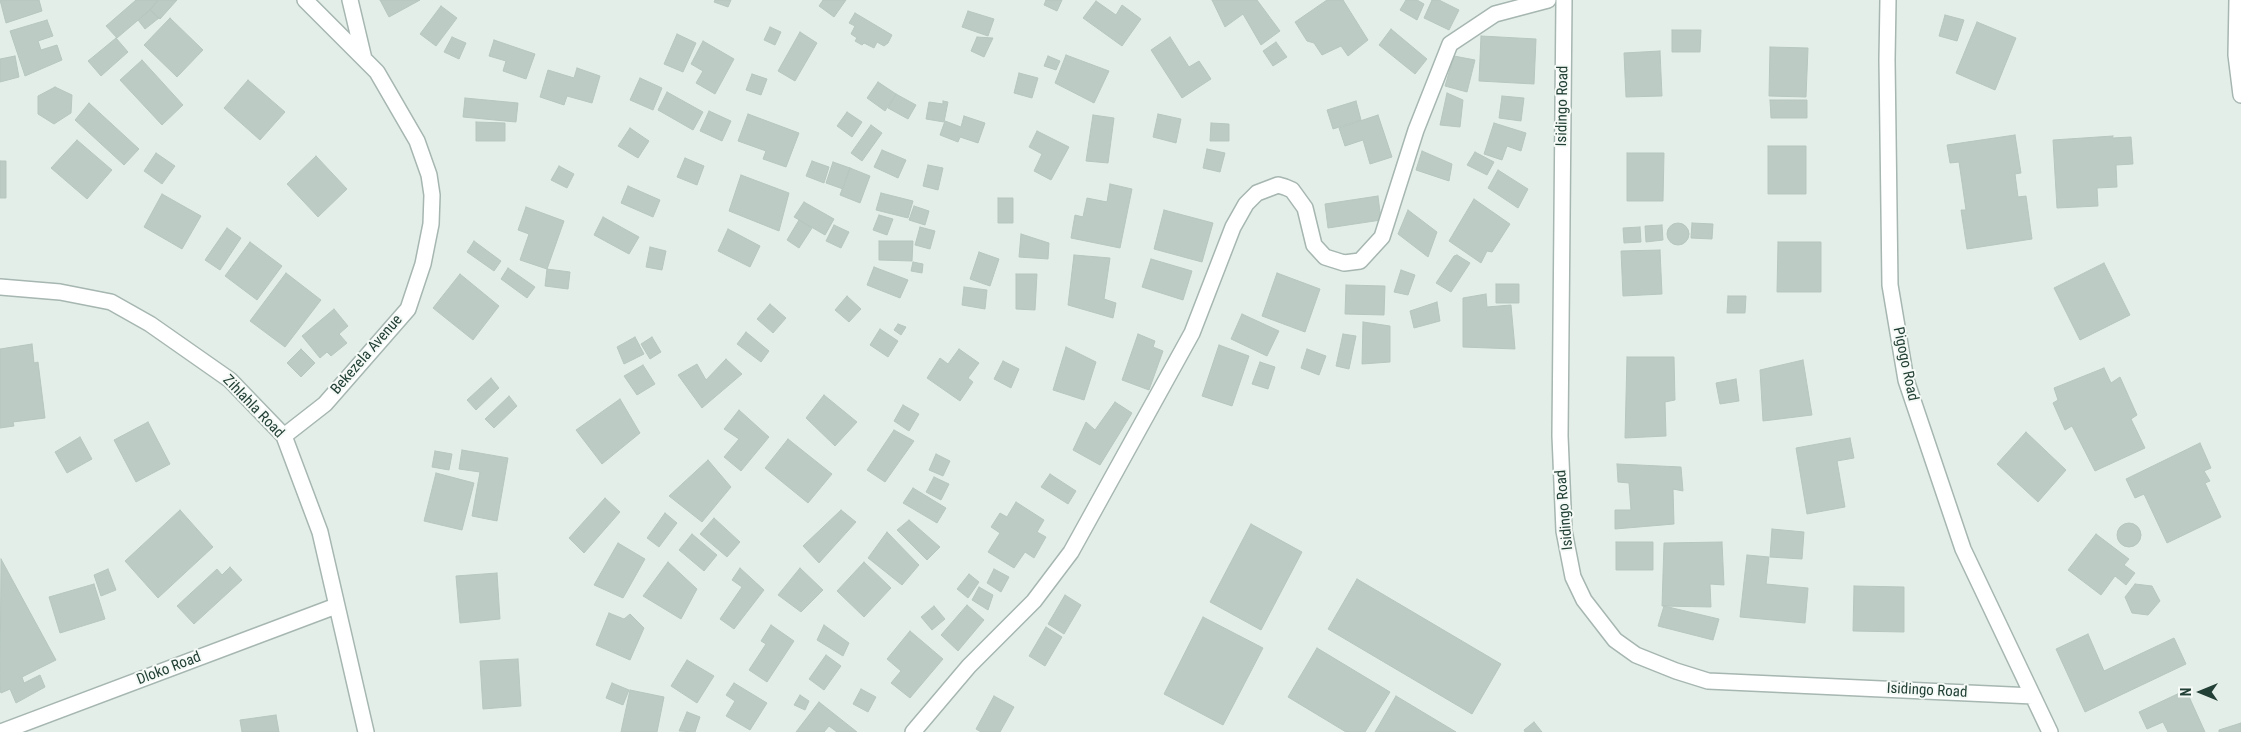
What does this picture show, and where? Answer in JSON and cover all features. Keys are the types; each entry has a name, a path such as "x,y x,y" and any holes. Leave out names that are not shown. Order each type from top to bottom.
{"street":[{"name":"Bekezela Avenue","path":"284,436 325,404 408,309 423,264 431,224 432,195 429,175 417,141 377,72 304,0"},
{"path":"350,0 364,59"},
{"path":"913,732 969,666 1034,601 1071,552 1192,333 1233,227 1246,204 1257,193 1278,185 1292,190 1305,208 1314,245 1325,257 1344,263 1360,261 1382,237 1416,130 1450,44 1495,14 1548,0"},
{"name":"Isidingo Road","path":"1564,0 1560,436 1564,531 1573,577 1584,600 1615,640 1636,655 1708,681 2033,696"},
{"name":"Pigogo Road","path":"1888,0 1890,286 1906,380 1963,549 2050,732"},
{"path":"2236,0 2236,55 2241,95"},
{"name":"Zihlahla Road","path":"0,287 60,292 111,302 150,324 230,380 284,436 320,532 366,732"},
{"name":"Dloko Road","path":"2,732 336,606"}],"building":[{"path":"0,0 39,0 42,11 6,23"},
{"path":"136,0 158,0 150,10 117,38 106,26"},
{"path":"158,0 177,0 160,19 150,10"},
{"path":"380,0 420,0 389,17"},
{"path":"715,0 731,0 728,7 714,2"},
{"path":"823,0 846,0 834,17 819,6"},
{"path":"1046,0 1062,0 1057,11 1044,5"},
{"path":"1212,0 1257,0 1280,31 1261,45 1243,14 1225,27"},
{"path":"1327,0 1343,0 1368,40 1348,56 1341,46 1322,55 1314,43 1307,41 1295,22"},
{"path":"1406,0 1417,0 1424,4 1417,20 1400,10"},
{"path":"1432,0 1439,0 1459,10 1449,30 1424,18"},
{"path":"1096,1 1116,15 1122,5 1141,19 1122,46 1083,18"},
{"path":"441,6 457,18 436,46 420,34"},
{"path":"150,10 159,18 145,29 138,20"},
{"path":"968,11 994,19 988,36 962,27"},
{"path":"855,13 892,35 888,43 884,46 877,42 874,48 855,41 857,38 851,34 855,26 849,23"},
{"path":"1945,15 1964,20 1957,41 1939,36"},
{"path":"170,18 203,50 177,77 144,45"},
{"path":"47,20 53,36 38,41 41,50 57,45 62,60 25,76 10,31"},
{"path":"1977,22 2016,38 1995,90 1956,73"},
{"path":"770,27 781,32 775,45 764,40"},
{"path":"1391,29 1427,59 1415,74 1379,45"},
{"path":"1672,30 1701,30 1700,52 1672,52"},
{"path":"800,32 817,43 795,81 778,71"},
{"path":"677,34 696,43 683,72 664,64"},
{"path":"1481,36 1536,39 1534,84 1479,81"},
{"path":"452,37 466,43 459,59 444,52"},
{"path":"977,37 993,38 984,57 971,51"},
{"path":"1170,37 1189,67 1199,61 1211,79 1182,98 1151,50"},
{"path":"116,38 128,52 101,76 88,61"},
{"path":"494,40 535,54 526,79 503,71 506,61 489,56"},
{"path":"703,41 734,59 715,94 696,83 703,71 691,64"},
{"path":"1276,42 1287,57 1273,66 1263,51"},
{"path":"1770,47 1808,48 1806,97 1769,96"},
{"path":"1660,51 1662,96 1626,97 1624,53"},
{"path":"1066,55 1109,71 1094,103 1055,83"},
{"path":"15,56 19,77 0,82 0,59"},
{"path":"1048,56 1060,61 1056,70 1044,66"},
{"path":"1454,56 1475,60 1467,92 1445,86"},
{"path":"142,60 183,105 162,125 120,80"},
{"path":"577,68 600,76 592,103 567,96 564,105 540,97 548,70 574,78"},
{"path":"1019,73 1038,78 1032,98 1014,93"},
{"path":"752,74 767,79 761,95 746,90"},
{"path":"640,78 662,88 653,110 630,100"},
{"path":"248,80 285,112 260,140 224,108"},
{"path":"878,82 896,94 885,111 867,98"},
{"path":"55,87 72,95 71,113 54,124 38,114 38,96"},
{"path":"667,92 703,112 693,130 658,110"},
{"path":"1447,93 1463,100 1460,127 1440,125"},
{"path":"896,94 916,105 908,119 888,108"},
{"path":"1502,96 1524,98 1521,121 1499,118"},
{"path":"465,98 518,103 516,122 463,117"},
{"path":"1770,100 1807,100 1807,118 1771,118"},
{"path":"943,101 948,102 944,122 926,119 929,102 943,104"},
{"path":"1356,101 1361,120 1333,129 1327,110"},
{"path":"89,103 139,149 124,165 75,120"},
{"path":"709,111 731,121 722,141 700,131"},
{"path":"847,112 862,122 852,137 837,126"},
{"path":"748,114 799,133 786,167 763,159 766,151 738,141"},
{"path":"1158,114 1181,119 1176,143 1153,137"},
{"path":"1093,115 1114,118 1108,163 1086,161"},
{"path":"1378,115 1392,157 1370,164 1363,140 1345,146 1339,128"},
{"path":"964,116 985,123 978,143 960,137 958,142 940,135 945,121 961,127"},
{"path":"476,122 505,123 505,141 476,141"},
{"path":"1211,123 1229,124 1229,141 1210,141"},
{"path":"1494,123 1526,133 1521,151 1507,146 1502,160 1484,154"},
{"path":"871,125 882,133 862,161 851,153"},
{"path":"630,128 649,141 638,158 618,146"},
{"path":"1037,131 1069,147 1051,180 1034,171 1042,154 1029,147"},
{"path":"2015,135 2021,173 2015,174 2018,197 2026,196 2032,239 1967,249 1961,210 1966,210 1959,162 1950,163 1947,145"},
{"path":"2113,136 2112,138 2131,137 2133,164 2116,165 2117,187 2097,188 2098,206 2057,208 2053,140"},
{"path":"77,140 112,170 87,199 51,168"},
{"path":"1768,146 1806,146 1806,194 1768,194"},
{"path":"1207,149 1225,153 1220,172 1203,168"},
{"path":"882,150 906,160 898,178 874,167"},
{"path":"1422,151 1452,164 1449,181 1416,170"},
{"path":"1475,152 1494,162 1487,175 1467,165"},
{"path":"156,153 175,166 162,184 144,171"},
{"path":"1627,153 1664,153 1663,201 1627,201"},
{"path":"316,156 347,189 318,217 287,184"},
{"path":"685,158 704,166 697,185 677,177"},
{"path":"0,161 6,161 6,198 0,198"},
{"path":"812,161 829,167 824,183 806,176"},
{"path":"833,162 850,168 843,189 826,183"},
{"path":"928,165 943,168 938,190 923,186"},
{"path":"559,166 574,174 567,188 551,180"},
{"path":"850,168 870,176 860,203 840,195"},
{"path":"1498,170 1528,189 1518,208 1488,188"},
{"path":"741,175 789,193 779,231 729,211"},
{"path":"1110,184 1132,189 1120,248 1071,238 1075,215 1083,217 1087,198 1107,202"},
{"path":"628,186 660,200 653,217 621,203"},
{"path":"881,193 913,201 908,218 876,210"},
{"path":"162,194 201,216 182,249 144,227"},
{"path":"1378,196 1381,220 1328,228 1325,204"},
{"path":"998,198 1013,198 1013,223 998,223"},
{"path":"1474,199 1510,224 1492,252 1487,251 1481,263 1449,241"},
{"path":"804,202 834,219 825,235 794,217"},
{"path":"914,206 929,211 925,225 909,220"},
{"path":"526,207 564,221 547,269 520,260 529,234 518,230"},
{"path":"1164,210 1213,223 1202,262 1154,249"},
{"path":"1408,210 1437,232 1428,257 1398,234"},
{"path":"879,215 893,219 887,235 873,230"},
{"path":"603,217 639,237 629,254 594,235"},
{"path":"799,220 812,228 799,248 787,240"},
{"path":"1678,223 1686,226 1689,234 1686,242 1678,245 1670,242 1667,234 1670,226"},
{"path":"1692,223 1713,224 1712,239 1691,238"},
{"path":"834,225 849,232 841,248 826,241"},
{"path":"1662,225 1663,240 1646,242 1645,226"},
{"path":"920,227 935,231 930,249 915,245"},
{"path":"1640,227 1641,242 1624,243 1623,228"},
{"path":"227,228 241,238 220,270 205,260"},
{"path":"728,229 760,246 750,267 718,251"},
{"path":"1021,234 1049,243 1048,259 1019,257"},
{"path":"474,241 501,261 494,271 467,252"},
{"path":"879,241 913,241 912,261 879,260"},
{"path":"250,242 282,266 257,300 225,276"},
{"path":"1778,242 1821,242 1821,292 1777,292"},
{"path":"650,247 666,251 662,270 646,267"},
{"path":"1660,250 1662,294 1623,296 1621,251"},
{"path":"979,252 999,259 990,286 970,279"},
{"path":"1074,255 1110,258 1104,299 1116,303 1113,318 1068,305"},
{"path":"1457,255 1470,263 1451,292 1436,283 1454,256"},
{"path":"1151,259 1192,271 1183,300 1142,287"},
{"path":"913,262 923,264 922,273 911,271"},
{"path":"2104,263 2130,315 2080,340 2054,288"},
{"path":"874,267 908,280 900,298 867,285"},
{"path":"508,268 535,287 527,298 501,279"},
{"path":"547,269 570,272 568,289 545,286"},
{"path":"1401,270 1415,275 1408,295 1394,292"},
{"path":"286,273 321,300 285,347 250,321"},
{"path":"1277,273 1320,289 1305,332 1262,316"},
{"path":"460,274 499,306 473,340 433,308"},
{"path":"1016,274 1037,274 1035,310 1016,309"},
{"path":"1496,284 1519,284 1519,303 1496,303"},
{"path":"1346,285 1385,286 1384,315 1345,314"},
{"path":"964,287 987,290 985,309 962,305"},
{"path":"1486,294 1487,307 1511,305 1515,349 1463,347 1463,298"},
{"path":"847,296 861,309 849,322 835,310"},
{"path":"1728,296 1746,296 1745,313 1727,313"},
{"path":"1437,302 1440,321 1414,328 1410,311"},
{"path":"770,304 786,318 773,333 757,319"},
{"path":"334,309 348,326 339,334 347,343 331,356 327,352 320,358 302,336"},
{"path":"1242,314 1279,331 1267,356 1231,339"},
{"path":"1363,322 1390,326 1390,362 1362,364"},
{"path":"898,324 906,327 901,335 894,330"},
{"path":"880,329 898,341 888,357 870,345"},
{"path":"746,332 769,351 761,362 737,344"},
{"path":"1138,334 1155,341 1153,347 1163,351 1149,390 1122,380"},
{"path":"1343,334 1356,336 1349,369 1336,366"},
{"path":"635,337 644,354 624,364 617,347"},
{"path":"652,337 661,352 650,359 641,344"},
{"path":"32,344 34,363 38,362 45,418 13,422 14,426 0,428 0,349"},
{"path":"1219,345 1249,356 1232,406 1202,396"},
{"path":"1066,347 1096,362 1084,400 1053,390"},
{"path":"301,349 315,363 301,377 287,363"},
{"path":"959,349 979,363 968,378 973,382 960,401 927,378 940,358 948,364"},
{"path":"1307,349 1326,356 1319,375 1301,368"},
{"path":"1627,357 1674,357 1675,400 1665,402 1666,436 1625,438"},
{"path":"726,359 742,374 702,408 678,375 697,364 706,380"},
{"path":"1803,360 1812,415 1763,421 1760,370"},
{"path":"1003,361 1019,369 1011,388 994,379"},
{"path":"1260,362 1275,367 1268,389 1252,384"},
{"path":"643,365 655,384 637,395 624,376"},
{"path":"2104,368 2111,383 2120,377 2137,415 2131,419 2145,448 2095,471 2072,426 2065,430 2053,403 2058,400 2054,388"},
{"path":"491,378 499,388 476,410 467,400"},
{"path":"1736,379 1739,401 1720,404 1716,383"},
{"path":"824,395 857,422 835,446 806,418"},
{"path":"509,396 517,406 494,428 485,419"},
{"path":"620,399 640,433 602,464 576,430"},
{"path":"1115,402 1132,413 1100,465 1073,450 1086,422 1095,430"},
{"path":"903,405 919,414 909,431 894,421"},
{"path":"739,410 769,437 741,471 724,457 739,439 724,429"},
{"path":"148,422 170,464 136,482 114,440"},
{"path":"894,430 914,441 885,482 867,470"},
{"path":"2026,432 2066,470 2038,502 1997,464"},
{"path":"80,437 92,459 67,473 55,452"},
{"path":"1850,438 1854,458 1837,461 1845,507 1807,514 1796,448"},
{"path":"788,439 832,474 808,503 765,468"},
{"path":"2200,443 2211,468 2204,471 2210,481 2205,483 2221,517 2167,543 2144,494 2135,498 2126,479"},
{"path":"462,450 508,458 497,521 472,516 480,472 459,469"},
{"path":"435,451 452,454 449,470 432,467"},
{"path":"936,454 950,461 943,476 929,470"},
{"path":"708,460 731,487 702,522 669,496"},
{"path":"1617,464 1681,467 1683,491 1673,489 1674,524 1615,529 1615,510 1631,510 1629,483 1618,482"},
{"path":"436,473 474,483 462,530 424,521"},
{"path":"1050,474 1076,491 1068,504 1041,487"},
{"path":"934,477 949,484 941,500 926,492"},
{"path":"913,488 946,508 937,523 903,503"},
{"path":"605,498 620,512 584,553 569,538"},
{"path":"1016,502 1044,520 1037,532 1046,537 1034,558 1025,552 1014,568 988,552 1000,533 991,527 1000,513 1007,517"},
{"path":"180,510 213,547 158,598 125,561"},
{"path":"841,510 856,522 819,563 803,546"},
{"path":"665,513 677,523 659,547 647,538"},
{"path":"714,518 740,542 727,557 700,534"},
{"path":"909,520 940,547 927,560 897,530"},
{"path":"2124,523 2134,523 2141,530 2141,540 2134,547 2124,547 2117,540 2117,530"},
{"path":"1251,524 1302,552 1261,630 1210,602"},
{"path":"1772,529 1804,532 1802,559 1770,557"},
{"path":"887,532 919,565 902,585 868,558"},
{"path":"692,534 717,555 704,571 679,550"},
{"path":"2096,534 2129,559 2124,565 2135,573 2126,585 2115,576 2101,595 2068,570"},
{"path":"1616,542 1653,542 1653,570 1616,570"},
{"path":"1722,542 1724,585 1710,584 1711,607 1662,606 1664,543"},
{"path":"618,543 645,559 623,598 594,585"},
{"path":"1747,555 1769,557 1766,584 1808,588 1805,623 1740,617"},
{"path":"1,559 56,660 22,677 24,683 40,675 45,687 16,703 10,689 1,693 0,690"},
{"path":"668,562 697,589 681,619 643,596"},
{"path":"864,562 891,588 864,617 837,591"},
{"path":"230,567 242,580 194,624 177,606 217,569 222,575"},
{"path":"740,568 764,590 734,629 720,619 742,587 732,580"},
{"path":"800,568 823,590 801,612 778,595"},
{"path":"108,569 116,590 101,596 94,575"},
{"path":"994,569 1009,577 1001,592 987,583"},
{"path":"497,573 500,619 460,623 456,576"},
{"path":"969,574 979,582 968,598 957,589"},
{"path":"1357,579 1501,664 1472,714 1328,629"},
{"path":"94,584 105,619 60,633 49,597"},
{"path":"2135,584 2152,586 2160,601 2148,615 2132,613 2125,597"},
{"path":"1854,586 1904,587 1904,632 1853,631"},
{"path":"979,587 993,595 988,610 972,600"},
{"path":"1065,595 1081,605 1064,634 1048,624"},
{"path":"967,605 984,620 958,651 941,635"},
{"path":"934,606 945,619 932,630 921,617"},
{"path":"1664,606 1719,619 1713,640 1658,626"},
{"path":"609,613 624,619 630,614 644,628 630,660 596,645"},
{"path":"1203,617 1263,648 1223,725 1164,694"},
{"path":"771,625 794,641 767,682 749,670 766,644 761,641"},
{"path":"824,625 849,643 843,656 817,640"},
{"path":"1046,627 1062,637 1045,666 1029,656"},
{"path":"910,631 943,659 910,698 891,683 901,671 887,659"},
{"path":"2088,634 2104,671 2174,638 2186,664 2085,712 2056,649"},
{"path":"1317,648 1390,692 1365,732 1346,732 1288,697"},
{"path":"826,655 841,666 824,690 809,679"},
{"path":"518,659 521,706 483,709 480,661"},
{"path":"687,660 714,676 697,703 671,686"},
{"path":"612,683 629,690 623,705 606,698"},
{"path":"734,683 767,703 750,730 726,716 735,701 726,695"},
{"path":"861,689 876,697 868,712 853,704"},
{"path":"630,690 664,697 657,732 621,732"},
{"path":"2186,690 2205,732 2168,732 2163,722 2147,729 2139,712"},
{"path":"800,695 809,701 805,710 794,705"},
{"path":"994,696 1014,707 1000,732 981,732 976,729"},
{"path":"1396,696 1456,732 1375,732"},
{"path":"819,702 857,732 837,732 829,726 824,732 796,732"},
{"path":"687,712 700,717 695,732 679,731"},
{"path":"276,715 279,732 242,732 240,720"},
{"path":"1534,722 1542,732 1525,732 1524,730"},
{"path":"2241,723 2241,732 2219,732 2219,730"}]}
